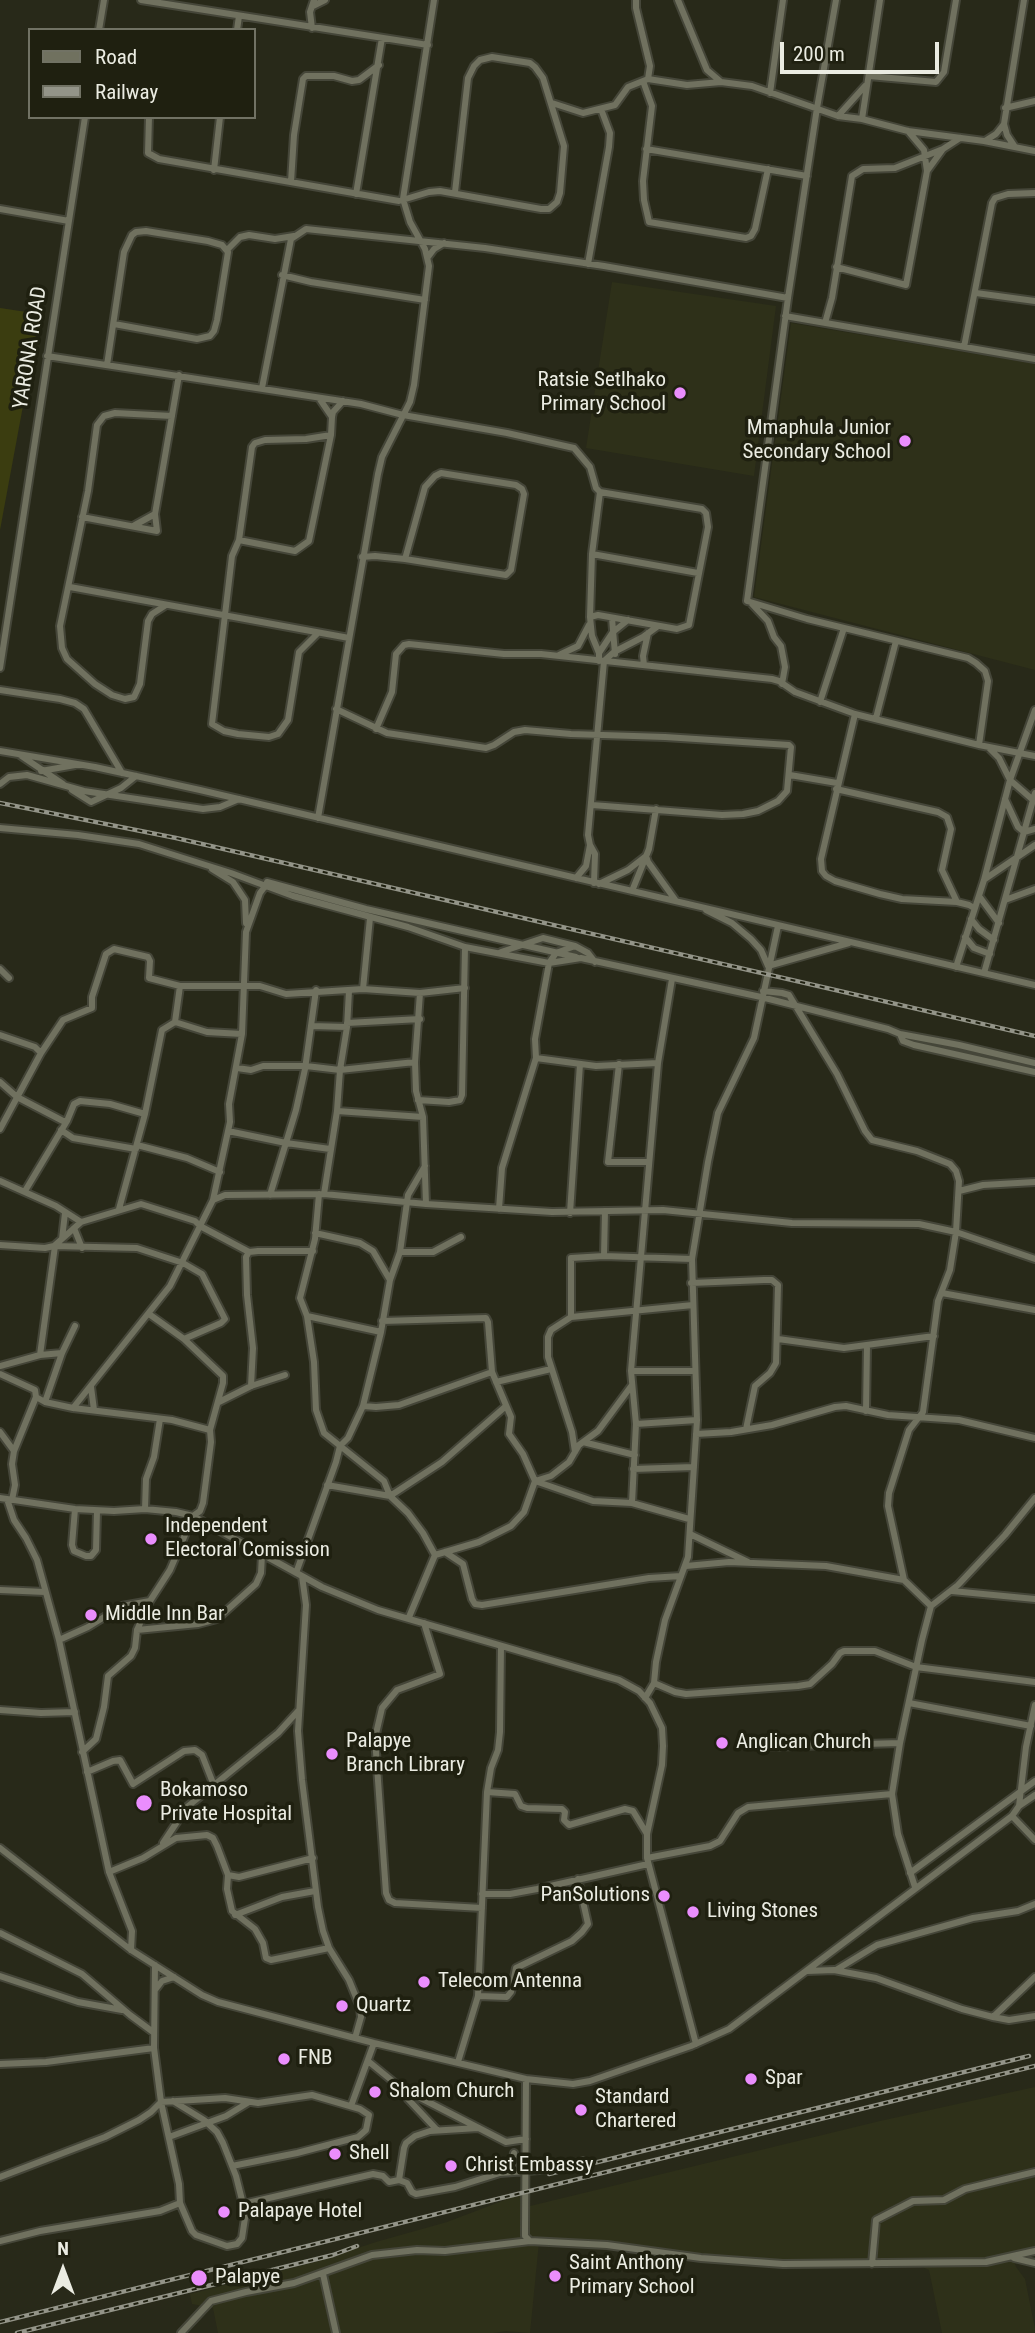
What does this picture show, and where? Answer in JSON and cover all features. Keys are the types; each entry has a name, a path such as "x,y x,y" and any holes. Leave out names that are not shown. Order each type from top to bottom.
{"street":[{"path":"99,28 104,0"},
{"path":"141,0 428,44"},
{"path":"312,28 310,18 313,3 325,0"},
{"path":"318,818 362,557 382,457 410,402 414,385 428,257 410,222 403,199 434,0"},
{"path":"636,0 649,58 646,80 652,106 643,181 649,222 746,238 751,236 755,229 768,169"},
{"path":"678,0 707,69 721,82"},
{"path":"770,93 783,0"},
{"path":"747,601 785,316 836,0"},
{"path":"862,119 880,0"},
{"path":"869,76 936,82 944,72 956,0"},
{"path":"1015,147 1004,124 1024,0"},
{"path":"237,28 239,16"},
{"path":"356,194 382,38"},
{"path":"149,119 148,153 159,159 400,201 429,192 454,192 541,209 554,206 560,193 564,146 552,103 536,66 492,57 480,60 468,78 454,192"},
{"path":"291,182 294,135 303,79 306,76 334,76 359,80 379,65"},
{"path":"696,85 703,82 707,69"},
{"path":"552,103 577,112 615,105 628,87 646,80 696,85 721,82 752,86 838,116 908,131 961,137 1035,151"},
{"path":"838,116 866,85"},
{"path":"1005,108 1035,101"},
{"path":"588,264 609,147 610,133 601,109"},
{"name":"YARONA ROAD","path":"0,668 85,119"},
{"path":"214,170 220,119"},
{"path":"984,141 996,134 1004,124"},
{"path":"836,267 906,285 928,171 924,150 908,131"},
{"path":"825,324 830,311 852,176 863,169 895,168 943,149 961,137"},
{"path":"646,149 807,176"},
{"path":"928,171 943,149"},
{"path":"964,347 992,203 995,198 1008,194 1035,193"},
{"path":"0,209 69,221"},
{"path":"227,250 240,237 249,235 275,239 294,236 312,228 444,243 588,264 788,298"},
{"path":"107,365 124,252 136,232 146,231 208,241 222,245 227,250 229,255 225,280 214,331 210,336 197,339 114,324"},
{"path":"262,388 282,275 294,236"},
{"path":"428,257 444,243"},
{"path":"282,275 425,300"},
{"path":"976,293 1035,300"},
{"path":"785,316 1035,359"},
{"path":"47,356 343,401 573,448 590,467 596,488 600,492 702,509 706,513 708,527 689,625 677,629 598,615 590,620 578,646 557,656"},
{"path":"82,517 157,531 155,514 179,376"},
{"path":"319,398 332,417"},
{"path":"239,540 295,551 309,541 331,435 332,417 343,401"},
{"path":"166,606 152,614 148,621 139,687 134,697 125,699 112,695 67,659 62,648 60,626 70,587 97,425 104,416 124,412 172,416"},
{"path":"317,634 303,646 296,660 286,725 272,737 238,734 216,727 211,722 233,550 239,540 252,447 265,440 306,439 331,435"},
{"path":"362,557 405,559 503,576 508,574 511,570 524,494 522,489 516,485 440,473 425,487 405,559"},
{"path":"576,878 586,866 590,845 597,734 601,658 590,620 592,554 600,492"},
{"path":"135,526 155,514"},
{"path":"592,554 698,573"},
{"path":"70,587 349,638"},
{"path":"747,601 968,658 982,667 988,681 982,745"},
{"path":"747,601 768,621 781,646 785,667 782,684"},
{"path":"612,618 614,652 622,663"},
{"path":"601,658 613,632 632,621"},
{"path":"632,621 640,629 639,639"},
{"path":"644,665 648,624"},
{"path":"601,658 658,626"},
{"path":"820,702 845,628"},
{"path":"876,718 896,641"},
{"path":"376,729 392,692 396,654 404,645 601,658 622,663 772,679 795,692 855,714 1035,756"},
{"path":"0,690 60,699 84,709 122,773"},
{"path":"336,709 376,729 486,748 519,730 789,745 790,775 787,790 783,797 758,811 722,815 592,806"},
{"path":"957,967 984,880 1010,779 1035,710"},
{"path":"855,714 820,865 826,877 902,899 957,902 974,908"},
{"path":"982,745 999,758 1010,779 1034,797 985,973"},
{"path":"1,754 18,754 81,764 239,799 1035,985"},
{"path":"18,754 68,787"},
{"path":"27,775 81,764"},
{"path":"0,784 17,774 27,775 68,787 203,809 220,807 239,799"},
{"path":"790,775 938,812 947,817 951,829 942,870 957,902"},
{"path":"108,793 121,788 136,776"},
{"path":"1005,799 1018,827 1024,832"},
{"path":"632,891 646,856 656,809"},
{"path":"0,828 139,844 254,880 293,896 408,927 465,947 549,963 581,958"},
{"path":"1024,832 1035,829"},
{"path":"590,845 595,854 597,883"},
{"path":"984,880 1035,845"},
{"path":"597,883 628,870 646,856"},
{"path":"646,856 677,902"},
{"path":"73,1408 170,1286 206,1218 220,1172 242,1034 246,932 244,900 233,882 205,864"},
{"path":"254,880 519,945 671,979 762,994 900,1034 1035,1063"},
{"path":"246,932 260,893 267,885"},
{"path":"1005,900 1035,889"},
{"path":"979,896 999,923"},
{"path":"702,908 732,923 751,939 761,950 768,966"},
{"path":"363,989 370,918"},
{"path":"971,919 994,940"},
{"path":"645,1698 654,1683 665,1620 686,1566 690,1534 696,1434 691,1283 699,1215 718,1113 754,1038 778,926"},
{"path":"965,937 974,947 990,954"},
{"path":"496,953 543,938 575,946 588,953 595,962"},
{"path":"768,966 851,942"},
{"path":"499,1209 502,1168 536,1058 535,1039 549,963 556,953 575,946"},
{"path":"418,1100 460,1100 463,1085 465,947"},
{"path":"0,1129 41,1053 63,1020 92,1008 92,997 106,954 114,948 148,957 149,978 180,986 260,986 286,994 363,989 420,993 465,988"},
{"path":"0,969 9,978"},
{"path":"632,1503 636,1424 631,1371 658,1063 671,979"},
{"path":"175,1022 180,986"},
{"path":"270,1195 306,1066 316,990"},
{"path":"349,991 337,1111 313,1251 300,1298 307,1316 314,1362 316,1410 324,1433 384,1481 390,1496 408,1513 435,1555"},
{"path":"420,993 415,1062 418,1100 423,1117 426,1204"},
{"path":"796,1006 837,1074 872,1140 918,1151 950,1164 956,1171 959,1191 956,1232 950,1270 938,1301 923,1412 909,1430 889,1493 889,1517 904,1580 931,1606"},
{"path":"312,1026 420,1019"},
{"path":"119,1209 145,1114 162,1030 175,1022 207,1032 242,1034"},
{"path":"900,1034 902,1041 914,1045 1035,1072"},
{"path":"0,1035 35,1047 41,1053"},
{"path":"536,1058 596,1066 658,1063"},
{"path":"237,1068 251,1070 263,1066 306,1066 340,1070 415,1062"},
{"path":"570,1213 580,1064"},
{"path":"619,1064 608,1162 649,1162"},
{"path":"0,1082 17,1097 67,1121"},
{"path":"25,1191 76,1101 110,1104 145,1114"},
{"path":"337,1111 423,1117"},
{"path":"61,1130 73,1138 163,1150 220,1172"},
{"path":"228,1131 330,1149"},
{"path":"355,2038 361,2017 357,1996 323,1931 298,1744 306,1605 299,1575 340,1446 352,1430 363,1406 390,1280 400,1252 407,1201 425,1166"},
{"path":"0,1181 25,1191 81,1222"},
{"path":"959,1191 983,1185 1035,1182"},
{"path":"212,1200 225,1195 321,1194 570,1213 645,1209 792,1223 919,1224 956,1232 1035,1259"},
{"path":"40,1355 55,1246 81,1222 141,1204 195,1221 249,1252 313,1251"},
{"path":"604,1256 605,1211"},
{"path":"62,1240 65,1213"},
{"path":"74,1228 82,1248"},
{"path":"315,1233 360,1242 373,1251 390,1280"},
{"path":"400,1252 433,1252 461,1237"},
{"path":"0,1245 137,1248 183,1262 202,1274 225,1319 184,1339"},
{"path":"249,1252 246,1257 253,1348 251,1386"},
{"path":"571,1317 571,1258 640,1256 692,1259"},
{"path":"691,1283 764,1280 776,1283 779,1289 776,1363 770,1373 755,1386 746,1429"},
{"path":"942,1293 1035,1310"},
{"path":"575,1451 572,1432 547,1350 551,1330 571,1317 692,1305"},
{"path":"82,1752 96,1739 108,1676 131,1656 137,1630 150,1601 170,1570 193,1516 200,1511 203,1503 211,1442 210,1430 219,1402 223,1376 184,1339 149,1314"},
{"path":"307,1316 381,1332"},
{"path":"382,1321 486,1318 492,1372 511,1417 509,1434 523,1454 535,1481 524,1512 515,1522 479,1542 435,1555"},
{"path":"45,1402 62,1353 75,1326"},
{"path":"778,1339 844,1348 934,1336"},
{"path":"866,1411 867,1346"},
{"path":"0,1366 40,1355 62,1353"},
{"path":"496,1382 551,1369"},
{"path":"631,1371 694,1371"},
{"path":"363,1406 399,1405 492,1372"},
{"path":"0,1374 35,1390 36,1397 14,1451 12,1464 15,1485 6,1499"},
{"path":"219,1402 251,1386 285,1376"},
{"path":"535,1481 551,1476 569,1462 575,1451 598,1431 632,1385"},
{"path":"91,1387 94,1410"},
{"path":"36,1397 45,1402 73,1408 160,1419 210,1430"},
{"path":"327,1485 390,1496 436,1467 506,1406"},
{"path":"696,1434 746,1429 796,1419 835,1406 846,1406 866,1411 959,1420 1035,1438"},
{"path":"145,1509 146,1479 154,1457 160,1419"},
{"path":"636,1424 696,1420"},
{"path":"0,1432 14,1451"},
{"path":"583,1443 635,1455"},
{"path":"633,1469 694,1467"},
{"path":"535,1481 593,1500 632,1503 689,1518"},
{"path":"6,1499 75,1509 145,1509 193,1516 322,1587 378,1610 409,1617 632,1686 645,1698 662,1728 662,1765 647,1834 647,1861 696,2044"},
{"path":"6,1499 14,1520 37,1560 59,1640 109,1872 132,1931 131,1950"},
{"path":"915,1887 898,1833 892,1794 900,1743 931,1606 952,1591 1035,1499"},
{"path":"75,1509 72,1545 74,1551 86,1556 91,1556 96,1550 97,1511"},
{"path":"690,1534 749,1562"},
{"path":"445,1552 463,1564 472,1599 475,1604 482,1605 649,1578 681,1576"},
{"path":"137,1630 198,1624 217,1619 256,1584 261,1573 262,1555"},
{"path":"409,1617 435,1555"},
{"path":"686,1566 749,1562 826,1566 904,1580"},
{"path":"0,1590 45,1592"},
{"path":"952,1591 1035,1599"},
{"path":"59,1640 88,1627 122,1606 150,1601"},
{"path":"424,1623 440,1674 397,1690 382,1708 375,1738 386,1893 389,1900 395,1903 482,1908"},
{"path":"458,2063 478,1996 487,1792 491,1768 498,1751 500,1731 501,1646"},
{"path":"654,1683 686,1694 810,1684 844,1651 875,1651 916,1668 1035,1682"},
{"path":"909,1703 1031,1726"},
{"path":"1019,1806 1035,1705"},
{"path":"162,1844 187,1807 278,1733 300,1709"},
{"path":"0,1710 75,1712"},
{"path":"761,1747 900,1743"},
{"path":"87,1772 120,1760 133,1784 184,1751 195,1750 202,1755 214,1783"},
{"path":"910,1873 1035,1782"},
{"path":"487,1792 515,1794 521,1806 527,1808 562,1809 565,1812 564,1821 569,1825 625,1809 633,1811 647,1834"},
{"path":"482,1894 510,1894 710,1846 720,1841 738,1813 748,1807 892,1794"},
{"path":"0,1848 131,1950 202,1995 218,2002 526,2079 573,2084 590,2081 696,2044 737,2024 1012,1816 1019,1806 1035,1794"},
{"path":"1012,1816 1035,1840"},
{"path":"109,1872 143,1858 162,1844 176,1838 207,1835 213,1838 218,1846 228,1875 227,1889 235,1915 255,1929 268,1959 330,1948"},
{"path":"228,1875 239,1877 313,1858"},
{"path":"478,1996 507,1997 511,1992 516,1968 572,1941 582,1932 588,1924 578,1879"},
{"path":"235,1915 282,1897 316,1891"},
{"path":"834,1970 877,1945 973,1918 1018,1911 1035,1904"},
{"path":"0,1933 71,1968 153,2032"},
{"path":"155,1965 154,2048 161,2102 181,2196 180,2203 191,2231 196,2235 228,2246 237,2244 242,2238 245,2218 232,2165 217,2132 173,2101"},
{"path":"805,1971 834,1970 882,1979 962,2009 993,2017 1009,2020 1035,2016"},
{"path":"0,1976 78,2003 123,2010"},
{"path":"154,1991 162,1981 174,1977"},
{"path":"993,2017 1035,1977"},
{"path":"351,2106 374,2043"},
{"path":"0,2064 46,2062 154,2048"},
{"path":"368,2061 401,2088 506,2142 514,2153 524,2158"},
{"path":"526,2079 525,2236 530,2241"},
{"path":"401,2088 437,2130"},
{"path":"0,2177 105,2137 139,2120 161,2102 225,2098 249,2102 312,2095 351,2106 369,2115 366,2130 358,2137 297,2153 232,2165"},
{"path":"169,2137 226,2116 249,2102"},
{"path":"400,2180 406,2143 421,2133 478,2128"},
{"path":"506,2142 526,2138"},
{"path":"500,2173 512,2165 514,2153"},
{"path":"243,2204 373,2174 383,2176 389,2182 400,2180 407,2183 416,2194 455,2187 500,2173 552,2169 583,2161"},
{"path":"872,2264 876,2220 913,2200 944,2200 965,2189 1035,2172"},
{"path":"0,2241 40,2231 160,2210 180,2203"},
{"path":"181,2333 211,2301 246,2291 294,2283 372,2255 417,2250 445,2251 530,2241 607,2245 701,2258 783,2264 986,2262 1035,2251"},
{"path":"1013,2258 1035,2263"},
{"path":"323,2274 336,2333"}],"shaded area":[{"name":"Ratsie Setlhako Primary School","path":"612,282 776,306 754,476 586,448"},
{"path":"0,308 40,314 0,530"},
{"name":"Mmaphula Junior Secondary School","path":"791,323 1035,364 1035,670 754,597"},
{"path":"1035,2087 1035,2251 1013,2258 1025,2279 1034,2333 942,2333 929,2270 914,2263 783,2264 607,2245 539,2242 530,2333 218,2333 213,2308 192,2304 190,2294 315,2262 447,2222 526,2192 526,2207 880,2121"}],"railway":[{"path":"0,803 176,838 1035,1036"},
{"path":"549,2174 1029,2056"},
{"path":"0,2322 1035,2066"},
{"path":"17,2333 333,2255 357,2246"}],"place":[{"name":"Ratsie Setlhako Primary School","path":"680,393"},
{"name":"Mmaphula Junior Secondary School","path":"905,441"},
{"name":"Independent Electoral Comission","path":"151,1539"},
{"name":"Middle Inn Bar","path":"91,1615"},
{"name":"Anglican Church","path":"722,1743"},
{"name":"Palapye Branch Library","path":"332,1754"},
{"name":"Bokamoso Private Hospital","path":"144,1803"},
{"name":"PanSolutions","path":"664,1896"},
{"name":"Living Stones","path":"693,1912"},
{"name":"Telecom Antenna","path":"424,1982"},
{"name":"Quartz","path":"342,2006"},
{"name":"FNB","path":"284,2059"},
{"name":"Spar","path":"751,2079"},
{"name":"Shalom Church","path":"375,2092"},
{"name":"Standard Chartered","path":"581,2110"},
{"name":"Shell","path":"335,2154"},
{"name":"Christ Embassy","path":"451,2166"},
{"name":"Palapaye Hotel","path":"224,2212"},
{"name":"Saint Anthony Primary School","path":"555,2276"},
{"name":"Palapye","path":"199,2278"}]}
